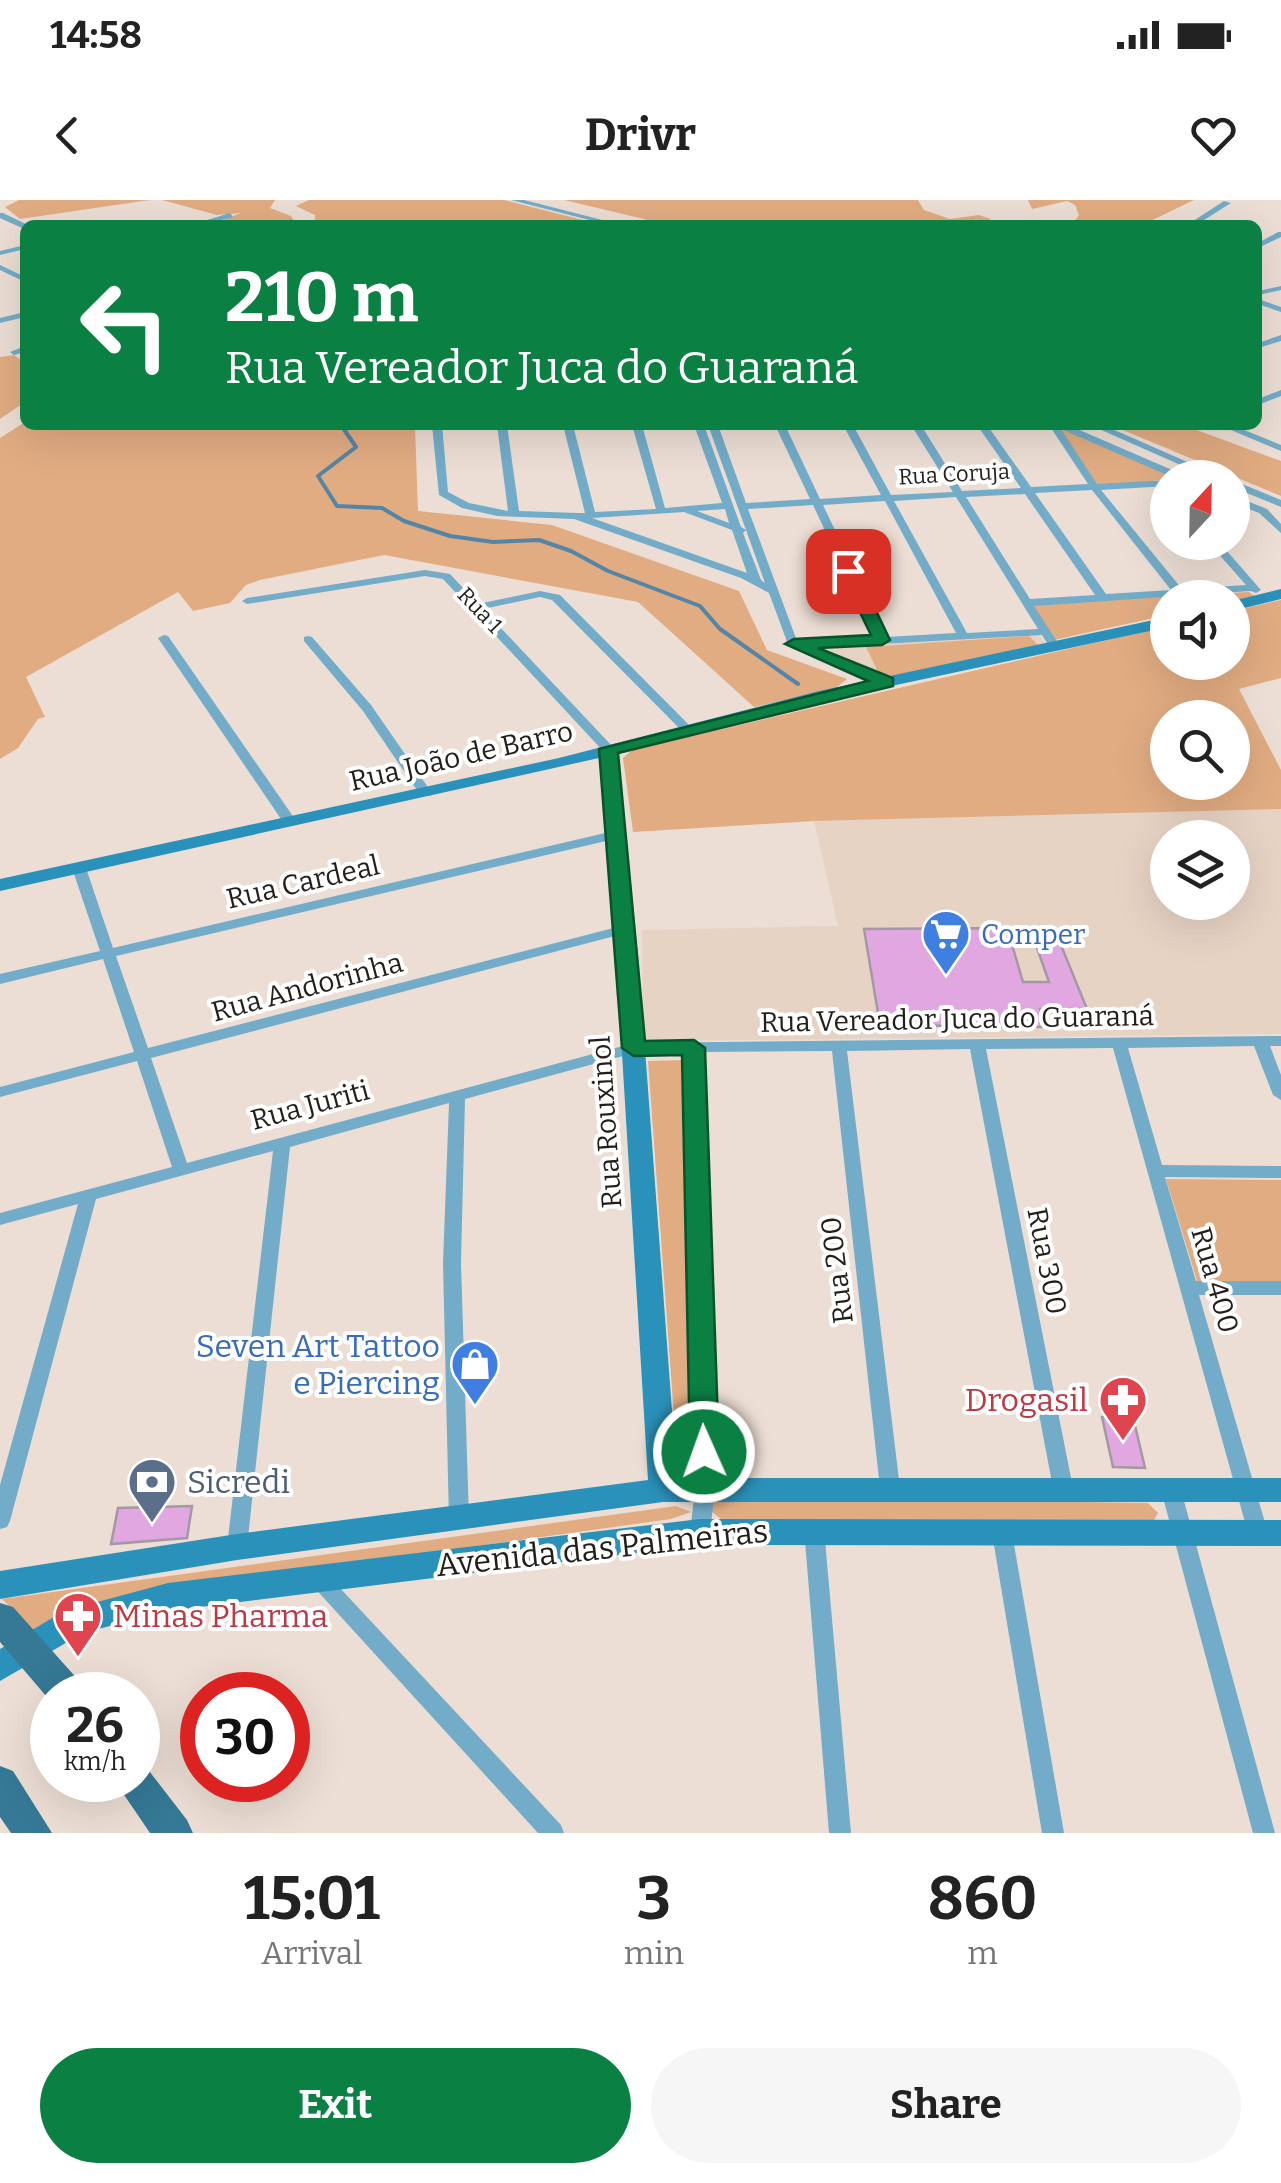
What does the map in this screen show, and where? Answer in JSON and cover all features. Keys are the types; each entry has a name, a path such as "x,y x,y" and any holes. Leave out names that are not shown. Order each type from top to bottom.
{"main road":[{"path":"0,1618 14,1657 35,1672"},
{"path":"0,1784 33,1833"},
{"path":"150,1802 174,1833"}],"street":[{"path":"515,200 597,220"},
{"path":"534,200 616,220"},
{"path":"1198,220 1227,203"},
{"path":"214,220 230,216"},
{"path":"14,352 20,350"},
{"name":"Rua Coruja","path":"437,430 443,493 452,501 483,513 571,514 1150,486"},
{"path":"503,430 514,515"},
{"path":"569,430 590,512"},
{"path":"638,430 661,510"},
{"path":"702,430 772,584 794,644 886,682"},
{"path":"714,430 752,578"},
{"path":"782,430 882,640"},
{"path":"851,430 962,636"},
{"path":"919,430 1048,639"},
{"path":"985,430 1103,598"},
{"path":"1060,430 1095,488 1168,580"},
{"path":"1069,430 1150,464"},
{"path":"1108,430 1177,460"},
{"path":"1236,430 1281,448"},
{"path":"1250,491 1281,504"},
{"path":"1250,506 1263,511 1281,530"},
{"path":"680,509 741,530"},
{"path":"571,514 772,584"},
{"path":"1232,560 1267,593"},
{"name":"Rua 1","path":"246,601 425,573 446,576 608,749"},
{"path":"752,578 772,584"},
{"path":"479,607 540,594 556,597 687,729"},
{"path":"1025,603 1150,594"},
{"name":"Rua João de Barro","path":"0,885 426,793 1048,639 1150,625"},
{"path":"794,644 962,636 1048,639"},
{"path":"164,638 290,822"},
{"path":"308,639 367,708 426,793"},
{"name":"Rua Rouxinol","path":"608,749 626,929 662,1490"},
{"name":"Rua Cardeal","path":"0,980 618,834"},
{"path":"79,868 181,1168"},
{"name":"Rua Andorinha","path":"0,1092 626,929"},
{"name":"Rua Vereador Juca do Guaraná","path":"634,1048 1281,1040"},
{"path":"1260,1041 1281,1095"},
{"name":"Rua 400","path":"1120,1042 1246,1489 1269,1533"},
{"name":"Rua 300","path":"978,1044 1063,1488"},
{"name":"Rua 200","path":"839,1046 890,1488"},
{"name":"Rua Juriti","path":"0,1219 634,1048"},
{"path":"694,1048 706,1489 700,1532"},
{"path":"457,1095 452,1263 459,1520"},
{"path":"237,1547 282,1141"},
{"path":"1156,1171 1281,1172"},
{"path":"0,1521 89,1194"},
{"path":"1189,1288 1281,1288"},
{"name":"Avenida das Palmeiras","path":"0,1585 237,1547 662,1490 1281,1490"},
{"path":"1171,1490 1264,1833"},
{"path":"814,1529 840,1833"},
{"name":"Avenida das Palmeiras","path":"14,1657 75,1621 168,1597 700,1532 814,1529 1002,1534 1269,1533"},
{"path":"1002,1534 1053,1833"},
{"path":"318,1578 553,1833"}],"shaded area":[{"path":"19,200 150,200 20,219 5,207"},
{"path":"162,200 275,200 270,208 294,220 223,220 241,213 217,215"},
{"path":"309,200 504,200 582,220 315,220 315,215 296,206"},
{"path":"564,200 918,200 924,210 950,219 979,215 991,219 988,220 648,220"},
{"path":"1028,200 1194,200 1152,220 1076,220 1079,215 1075,205 1067,201 1032,209"},
{"path":"14,355 20,359 20,405 0,419 0,357"},
{"path":"20,425 20,430 415,430 418,511 552,525 739,591 767,650 847,679 836,688 754,707 638,602 384,555 260,580 246,585 230,603 193,611 178,592 26,677 45,717 38,719 18,748 0,759 0,438"},
{"path":"1061,430 1070,430 1150,463 1150,481 1096,488"},
{"path":"1123,430 1197,430 1281,461 1281,496 1250,483 1250,460 1195,460"},
{"path":"1150,598 1150,619 1054,640 1031,607"},
{"path":"1281,600 1281,678 1239,689 1245,700 1150,700 1150,800 1250,800 1250,710 1281,770 1281,809 814,821 633,832 623,758 632,750 1150,630 1150,680 1250,680 1250,607"},
{"path":"1038,634 1046,645 893,679 804,648"},
{"path":"1029,636 1039,646 896,677 878,672 866,647"},
{"path":"1281,809 1281,1034 643,1041 642,930 838,926 814,821"},
{"path":"688,1060 695,1476 690,1478 678,1471 648,1061"},
{"path":"1166,1179 1281,1180 1281,1284 1198,1284"},
{"path":"710,1498 1148,1503 1158,1513 1154,1520 1124,1523 721,1519 707,1508"},
{"path":"676,1506 691,1512 671,1519 142,1593 34,1631 2,1599"}],"building":[{"name":"Comper","path":"1007,928 1023,982 1049,982 1030,928 1054,928 1087,1009 1040,1009 1046,1027 880,1025 864,929"},
{"name":"Drogasil","path":"1102,1417 1133,1417 1145,1468 1113,1467"},
{"name":"Sicredi","path":"192,1506 187,1538 111,1544 118,1508"}],"waterway":[{"path":"344,430 356,447 318,476 337,506 382,508 404,521 450,536 493,542 539,540 571,551 608,571 700,606 720,629 798,684"}],"place":[{"name":"Comper","path":"946,976"},
{"name":"Seven Art Tattoo e Piercing","path":"475,1406"},
{"name":"Drogasil","path":"1123,1442"},
{"name":"Sicredi","path":"152,1524"},
{"name":"Minas Pharma","path":"78,1658"}],"route":[{"path":"704,1452 694,1048 634,1048 608,749 886,682 794,644 882,640 848,571"}]}
